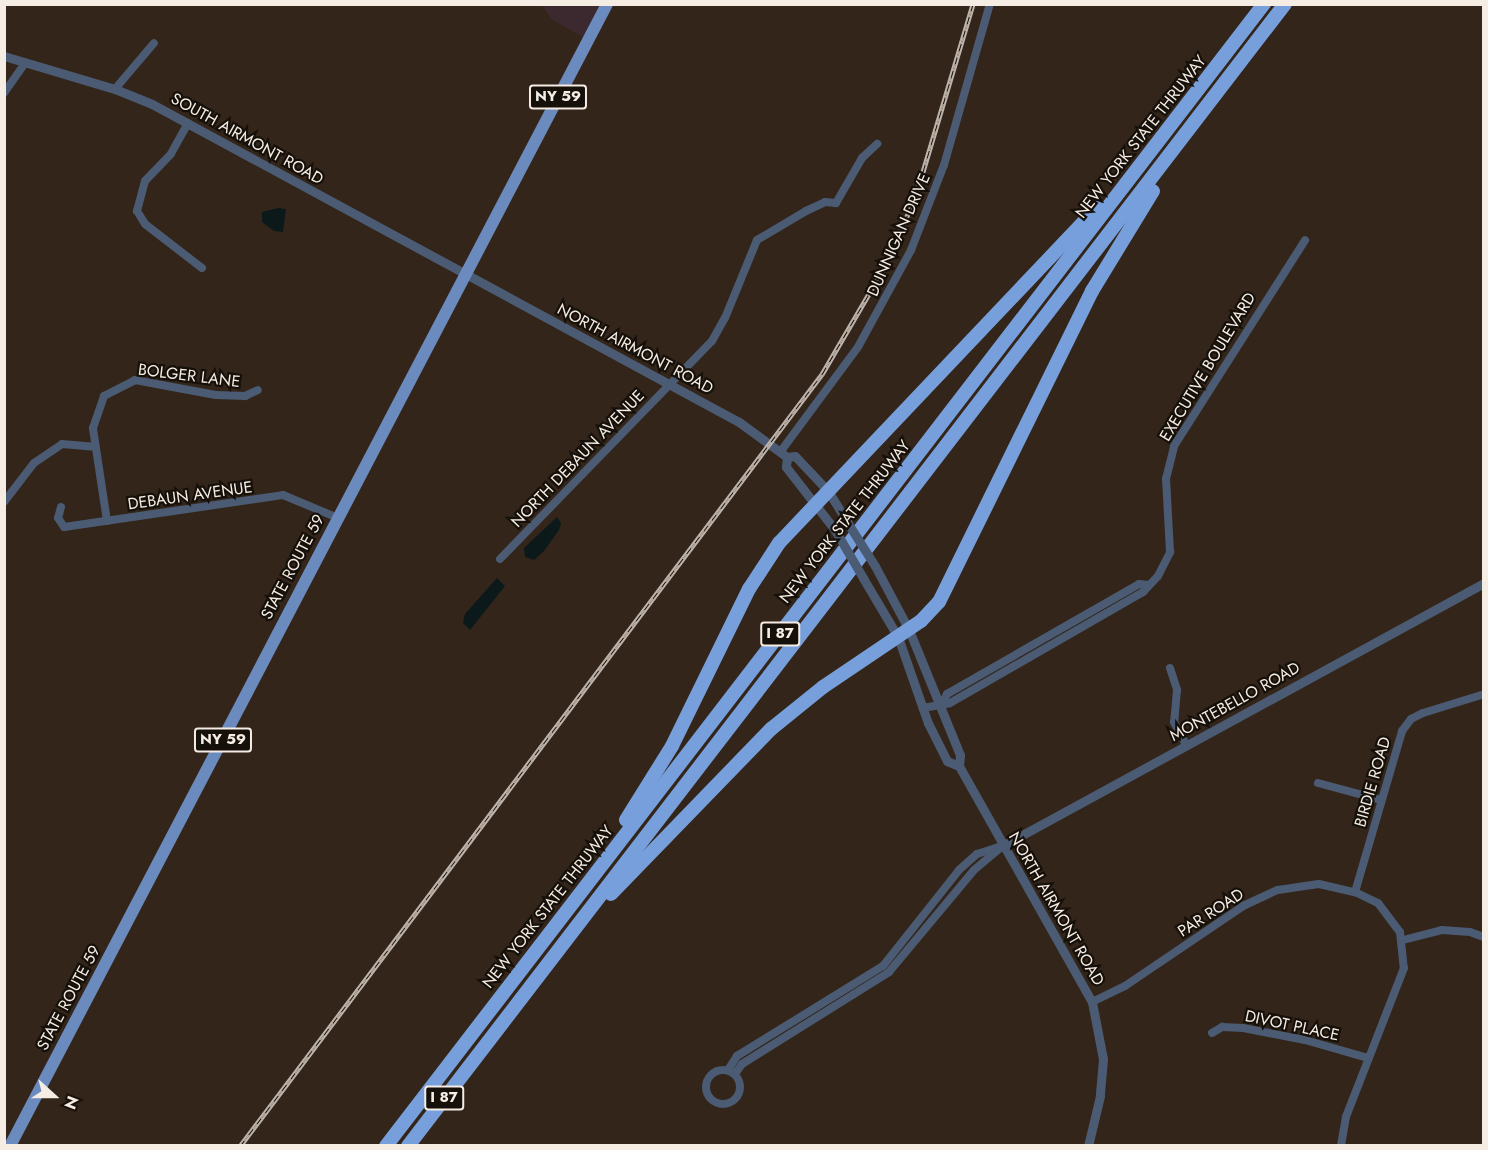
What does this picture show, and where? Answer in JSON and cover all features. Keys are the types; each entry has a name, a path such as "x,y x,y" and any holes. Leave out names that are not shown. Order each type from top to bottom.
{"highway":[{"name":"NEW YORK STATE THRUWAY","path":"386,1146 1264,4"},
{"name":"NEW YORK STATE THRUWAY","path":"408,1146 1285,4"},
{"path":"530,987 648,853 771,729 823,687 904,634 931,612 945,592 1116,247 1248,53"},
{"path":"516,976 657,771 757,574 790,529 1086,220 1173,122"}],"main road":[{"name":"STATE ROUTE 59","path":"10,1146 464,273 607,4"}],"street":[{"name":"DUNNIGAN DRIVE","path":"784,454 858,347 911,250 944,165 990,4"},
{"path":"115,89 154,43"},
{"name":"SOUTH AIRMONT ROAD","path":"4,56 115,89 188,123 464,273"},
{"path":"4,93 25,63"},
{"path":"188,123 171,154 145,181 137,211 145,224 202,268"},
{"name":"NORTH DEBAUN AVENUE","path":"500,560 716,333 757,240 825,202 836,203 862,158 877,144"},
{"name":"EXECUTIVE BOULEVARD","path":"923,708 940,703 950,703 1143,592 1149,585 1162,569 1170,552 1166,479 1174,446 1305,240"},
{"name":"NORTH AIRMONT ROAD","path":"464,273 739,422 784,454 795,456 828,491 875,566 904,634 940,703 960,755 959,766 1002,846 1092,1002 1103,1059 1100,1096 1088,1146"},
{"name":"BOLGER LANE","path":"107,521 94,447 93,428 104,396 135,380 216,395 246,396 258,390"},
{"path":"4,502 34,463 62,444 94,447"},
{"name":"NORTH AIRMONT ROAD","path":"784,454 786,466 835,530 863,578 904,634 923,708 948,761 959,766"},
{"name":"DEBAUN AVENUE","path":"61,507 58,518 64,527 283,495 338,518"},
{"name":"MONTEBELLO ROAD","path":"1002,846 1484,583"},
{"path":"1170,668 1177,690 1174,722 1187,746"},
{"name":"BIRDIE ROAD","path":"1355,892 1402,731 1411,719 1481,695"},
{"path":"1317,783 1381,800"},
{"path":"731,1072 737,1056 793,1028 890,972 960,870 977,854 1002,846"},
{"name":"PAR ROAD","path":"1092,1002 1125,986 1262,896 1305,884 1355,892 1389,913 1403,940"},
{"path":"793,1028 884,965 928,917"},
{"path":"1341,1146 1341,1130 1400,983 1403,940 1442,930 1470,932 1484,938"},
{"path":"884,965 890,972"},
{"name":"DIVOT PLACE","path":"1212,1032 1222,1027 1243,1028 1305,1040 1368,1058"},
{"path":"716,1071 731,1072 740,1083 739,1094 726,1104 715,1101 707,1092 708,1079 716,1071"},
{"path":"4,1144 10,1146"}],"shaded area":[{"path":"542,5 602,5 584,38 551,19"},
{"path":"278,208 286,209 283,232 274,231 262,222 262,212"},
{"path":"557,517 561,523 559,530 544,551 534,560 525,557 524,548"},
{"path":"497,578 505,586 470,630 463,623 465,614"}],"railway":[{"path":"240,1146 822,374 881,273 915,198 973,4"}]}
